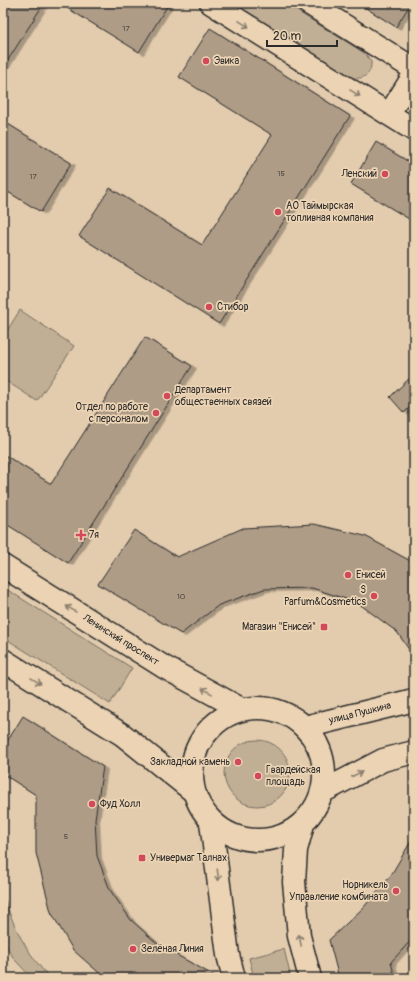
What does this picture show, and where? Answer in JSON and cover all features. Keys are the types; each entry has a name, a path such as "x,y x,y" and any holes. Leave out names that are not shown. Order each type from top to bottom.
{"main road":[{"path":"211,3 414,130"},
{"path":"308,3 414,69"},
{"name":"Ленинский проспект","path":"3,566 164,667 241,710"},
{"path":"3,660 123,735 193,791"},
{"name":"улица Пушкина","path":"305,727 414,700"},
{"path":"258,707 274,709 290,715 305,727 316,741 323,757 325,775 322,792 315,809 303,824 281,837 256,841 232,836 211,822 198,804 193,791 192,764 201,739 218,721 241,710 258,707"},
{"path":"322,792 383,760 414,752"},
{"path":"211,822 228,955 234,978"},
{"path":"303,824 296,850 294,882 299,936 310,978"}],"street":[{"path":"389,114 414,74"}],"shaded area":[{"path":"233,3 284,3 366,54 371,62 370,70 366,76 359,78 351,77"},
{"path":"20,310 74,346 37,401 3,379 3,337"},
{"path":"3,587 132,668 110,704 3,637"},
{"path":"257,740 270,743 280,750 287,760 290,773 287,786 280,796 270,803 257,806 244,803 234,796 227,786 224,773 227,760 234,750 244,743"},
{"path":"3,893 6,905 21,938 34,959 50,978 32,978 14,959 3,940"},
{"path":"284,949 291,978 254,978 249,958"}],"building":[{"path":"3,3 44,3 3,68"},
{"path":"59,3 169,3 139,52"},
{"path":"358,3 411,3 396,27"},
{"path":"210,28 350,116 219,324 79,236 110,188 202,245 272,135 179,77"},
{"path":"3,121 71,163 41,212 3,189"},
{"name":"Ленский","path":"376,142 414,165 414,222 351,184"},
{"path":"145,337 192,366 68,563 3,522 3,454 51,484"},
{"path":"414,374 414,403 404,413 390,397"},
{"path":"314,524 365,536 414,563 414,657 397,632 358,603 312,588 264,589 219,605 181,634 98,584 134,530 177,557 243,528"},
{"path":"23,716 103,767 95,819 97,856 110,890 131,920 159,945 218,978 105,978 73,950 51,912 36,853 36,795 3,774 3,748"},
{"name":"Норникель Управление комбината","path":"414,836 414,937 391,962 395,978 339,978 329,940 364,907 391,875"}],"place":[{"name":"Эвика","path":"206,61"},
{"name":"Ленский","path":"385,174"},
{"name":"АО Таймырская топливная компания","path":"278,212"},
{"name":"Стибор","path":"209,307"},
{"name":"Департамент общественных связей","path":"167,396"},
{"name":"Отдел по работе с персоналом","path":"156,413"},
{"name":"7я","path":"81,535"},
{"name":"Енисей","path":"348,575"},
{"name":"S Parfum&Cosmetics","path":"374,596"},
{"name":"Магазин \"Енисей\"","path":"324,627"},
{"name":"Закладной камень","path":"238,762"},
{"name":"Гвардейская площадь","path":"258,776"},
{"name":"Фуд Холл","path":"92,804"},
{"name":"Универмаг Талнах","path":"142,858"},
{"name":"Норникель Управление комбината","path":"396,891"},
{"name":"Зелёная Линия","path":"133,949"}]}
